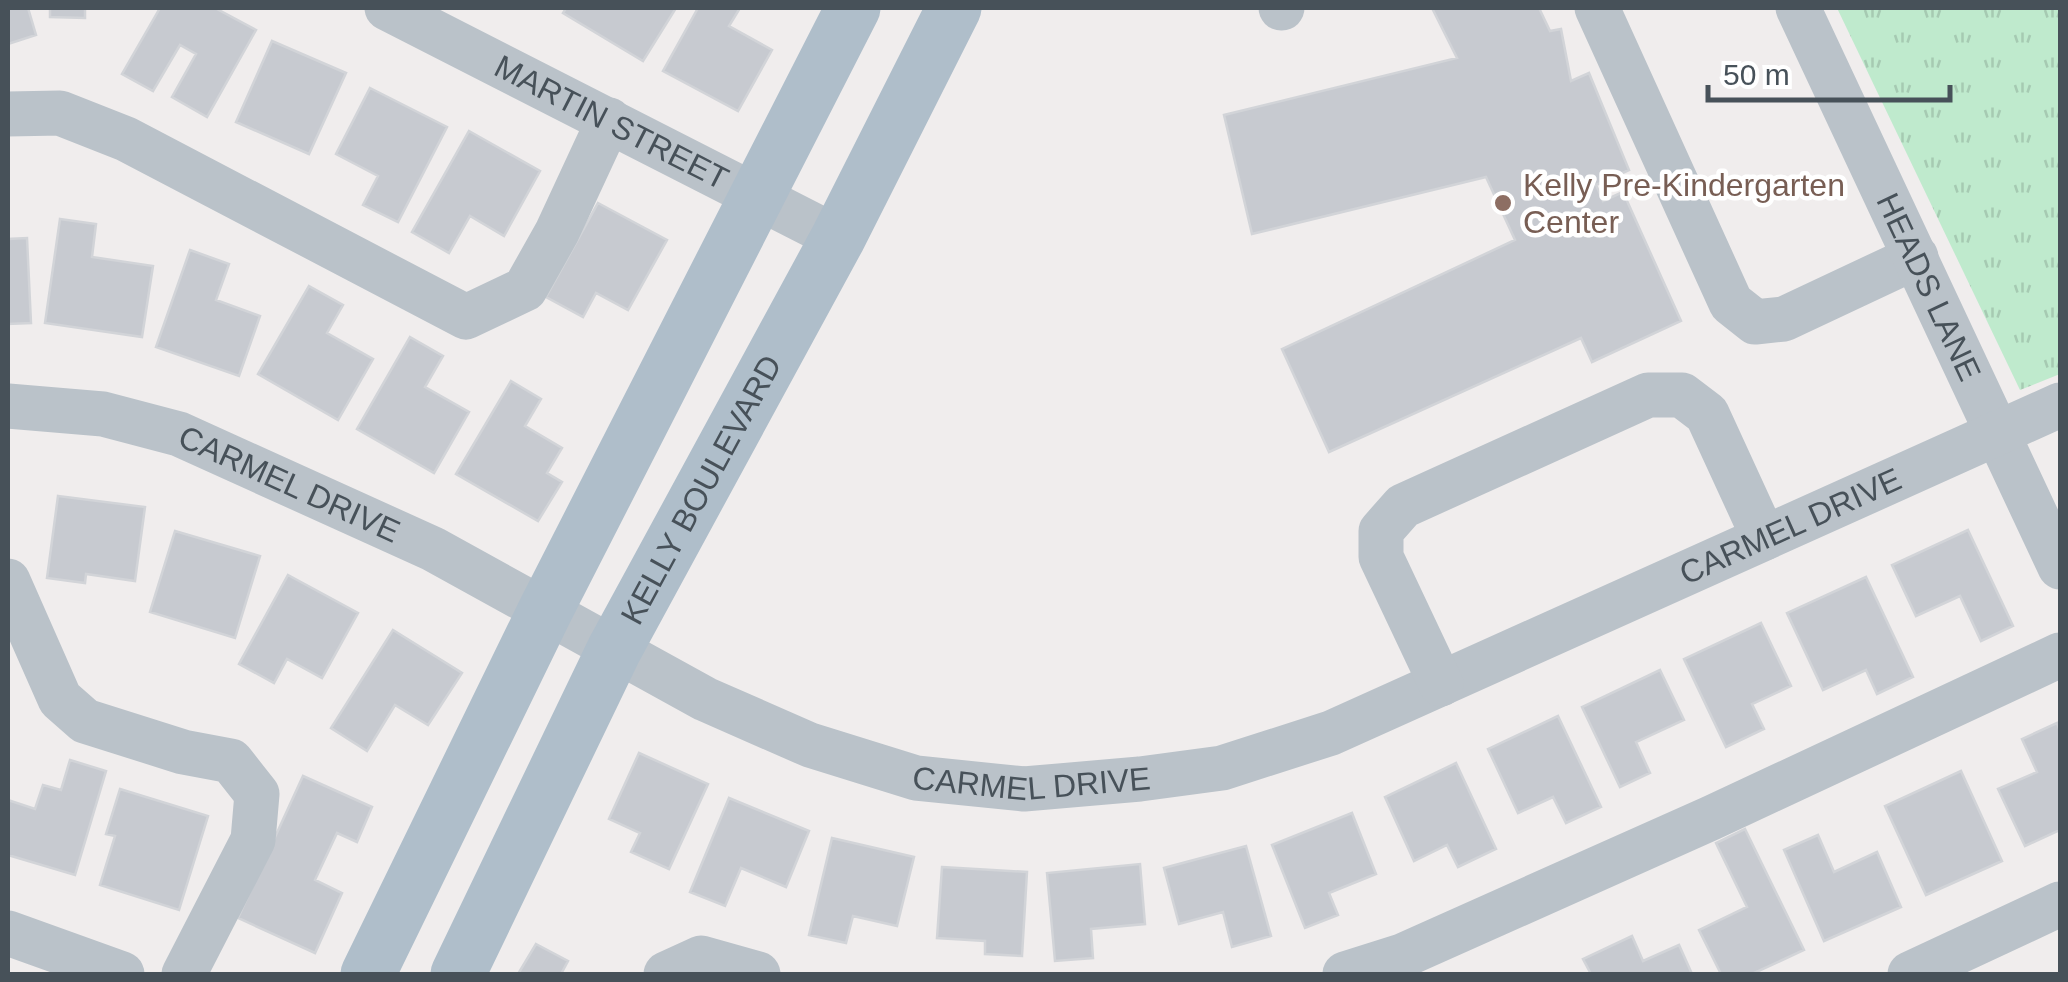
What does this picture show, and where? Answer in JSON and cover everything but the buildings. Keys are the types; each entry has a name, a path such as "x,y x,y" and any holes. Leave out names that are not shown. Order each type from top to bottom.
{"main road":[{"path":"368,974 545,612 854,8"},
{"name":"KELLY BOULEVARD","path":"458,974 614,650 838,238 954,8"}],"street":[{"name":"MARTIN STREET","path":"386,8 838,238"},
{"path":"1597,8 1731,303 1754,322 1784,319 1916,257"},
{"name":"HEADS LANE","path":"1798,8 2060,567"},
{"path":"8,114 60,114 126,139 466,318 525,288 558,232 609,120"},
{"path":"1440,684 1381,556 1381,531 1403,506 1648,395 1682,395 1707,414 1764,538"},
{"name":"CARMEL DRIVE","path":"8,406 103,414 180,434 433,548 705,700 810,745 916,778 1024,789 1222,768 1331,733 2060,406"},
{"path":"8,581 60,699 85,722 230,762 257,794 253,840 184,974"},
{"path":"1345,974 1402,956 1457,932 2060,655"},
{"path":"1910,974 2060,904"},
{"path":"8,933 97,970"},
{"path":"666,974 701,958 758,974"}],"green space":[{"path":"1837,8 2060,8 2060,374 2020,390"}],"place":[{"name":"Kelly Pre-Kindergarten Center","path":"1503,203"}]}
